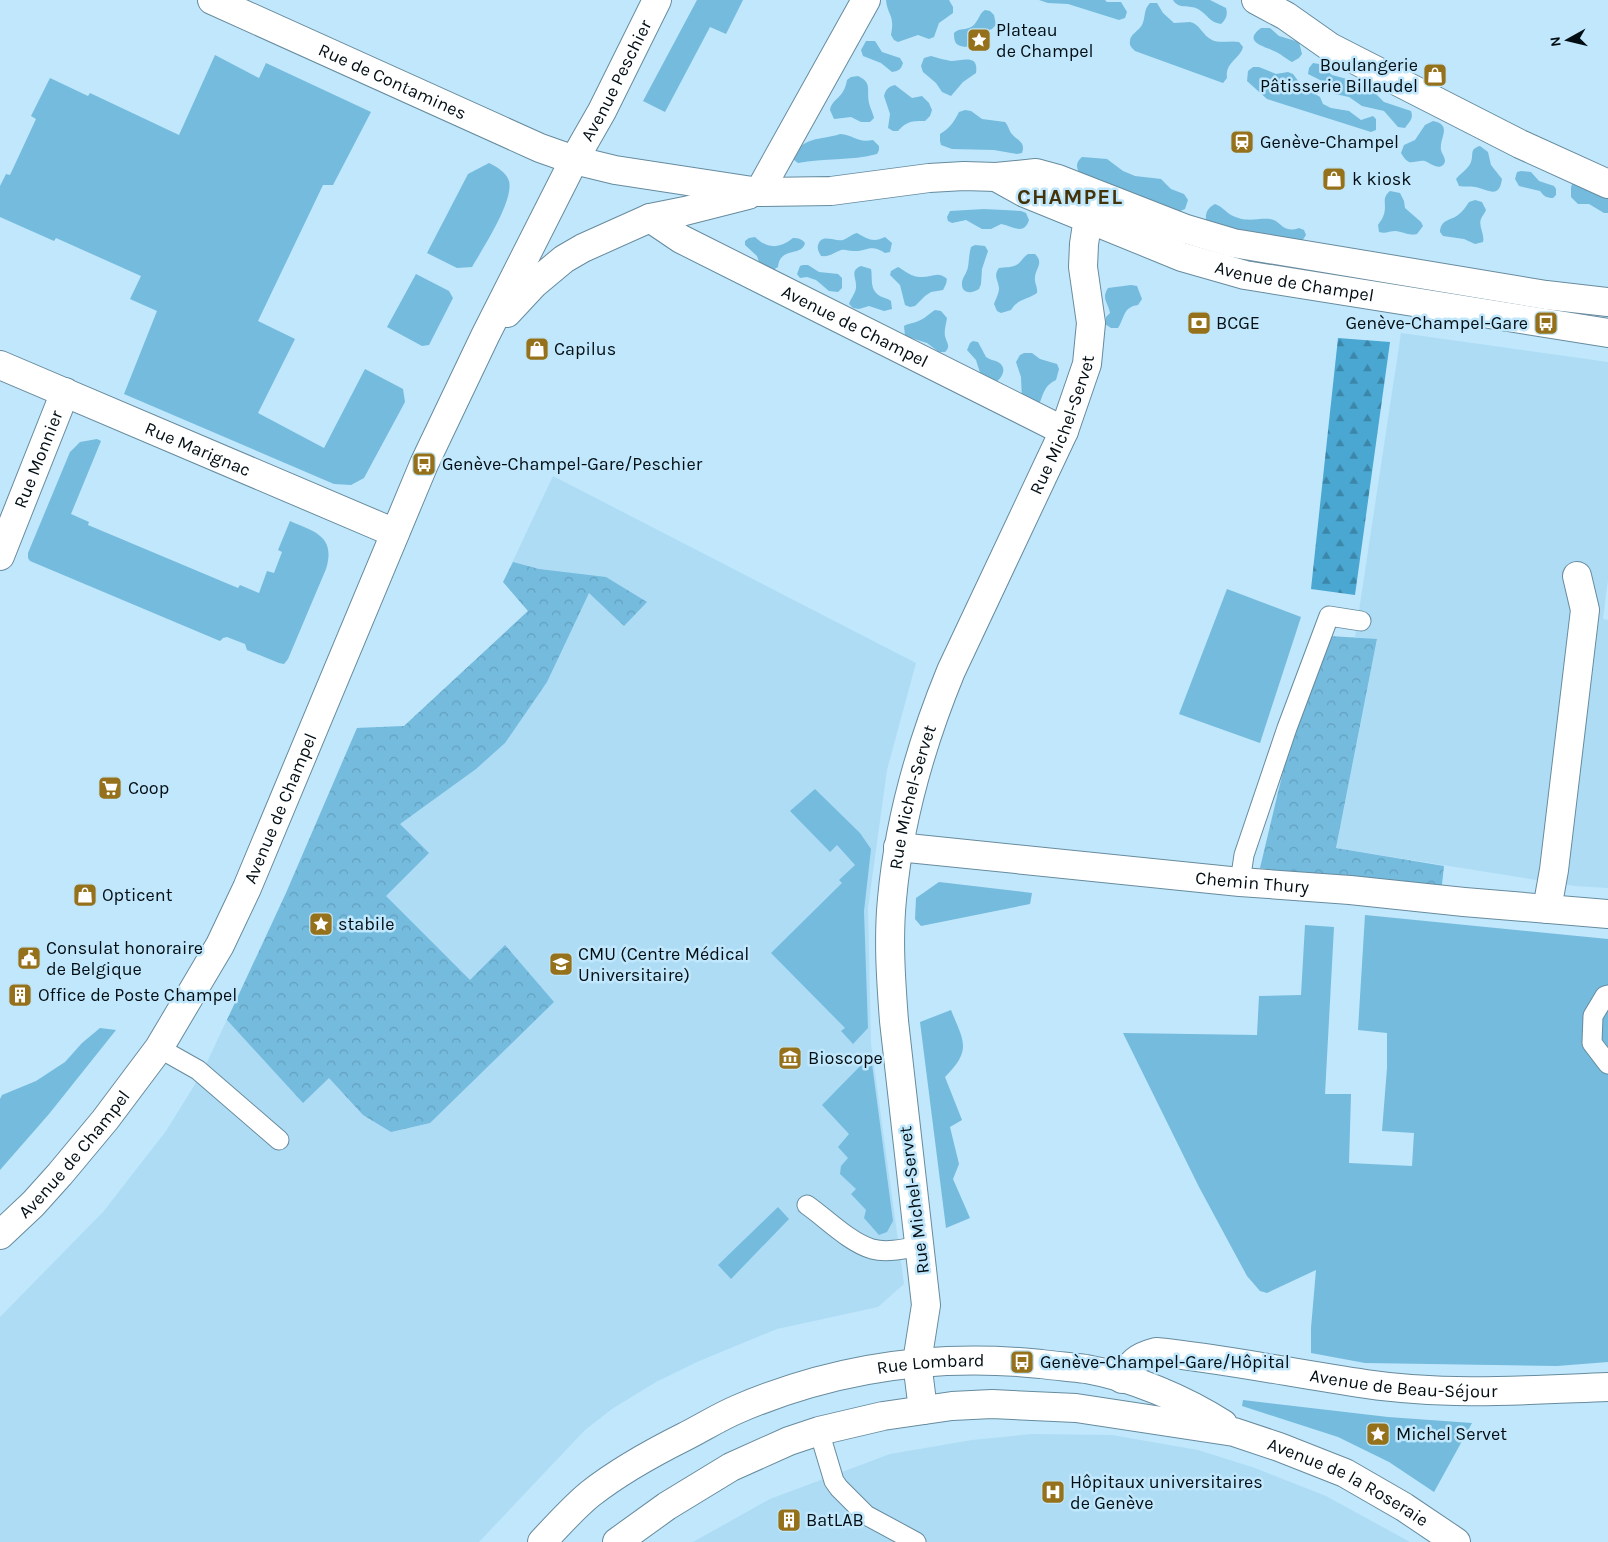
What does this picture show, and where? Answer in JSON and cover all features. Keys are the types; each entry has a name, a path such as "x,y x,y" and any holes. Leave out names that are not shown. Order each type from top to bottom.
{"street":[{"name":"Rue de Contamines","path":"212,0 530,144 574,160"},
{"name":"Avenue Peschier","path":"574,160 602,111 657,0"},
{"path":"759,192 866,0"},
{"path":"1256,0 1290,8 1330,47 1520,144 1608,184"},
{"name":"Avenue de Champel","path":"0,1235 33,1204 105,1120 159,1048 220,945 247,888 424,464 485,336 574,160 615,170 759,192 831,191 929,178 996,177 1025,193 1093,206 1232,244 1555,296 1608,302"},
{"name":"Avenue de Champel","path":"485,336 534,284 564,258 650,218 685,212 759,192"},
{"name":"Avenue de Champel","path":"1093,206 1182,257 1245,275 1608,332"},
{"name":"Rue Michel-Servet","path":"923,1410 918,1362 926,1305 894,1021 892,985 892,900 898,847 917,765 940,696 1064,431 1087,364 1091,322 1083,267 1084,244 1093,206"},
{"name":"Avenue de Champel","path":"650,218 681,239 1064,431"},
{"name":"Rue Marignac","path":"0,365 395,533"},
{"name":"Rue Monnier","path":"0,556 65,392"},
{"path":"1547,909 1554,870 1585,610 1577,576"},
{"name":"Chemin Thury","path":"898,847 1240,882 1608,914"},
{"name":"Avenue de Beau-Séjour","path":"1122,1379 1131,1363 1143,1356 1156,1352 1403,1388 1467,1391 1608,1387"},
{"name":"Rue Lombard","path":"542,1542 590,1494 663,1448 737,1410 768,1398 827,1380 875,1368 918,1362 962,1360 1022,1362 1087,1370 1122,1379"},
{"path":"617,1542 667,1506 731,1467 789,1441 819,1431 883,1416 952,1406 992,1404 1076,1408 1122,1379"},
{"name":"Avenue de la Roseraie","path":"1122,1379 1167,1394 1234,1432"},
{"name":"Avenue de la Roseraie","path":"1076,1408 1234,1432 1294,1452 1345,1473 1404,1507 1456,1542"}],"lane":[{"path":"1240,882 1244,855 1287,728 1329,616 1361,621"},
{"path":"1608,995 1593,1016 1592,1042 1608,1064"},
{"path":"159,1048 198,1070 278,1140"},
{"path":"808,1205 853,1240 873,1249 887,1250 919,1246"},
{"path":"819,1431 834,1481 839,1488 866,1515 916,1542"}],"shaded area":[{"path":"1401,333 1608,362 1608,580 1603,619 1608,620 1608,888 1575,886 1336,848 1377,640 1355,637"},
{"name":"CMU (Centre Médical Universitaire)","path":"553,476 916,663 887,770 868,908 871,1043 904,1284 878,1307 777,1329 697,1362 656,1382 612,1409 585,1430 479,1542 0,1542 0,1317 103,1212 166,1131 202,1073 286,893 357,728 404,726 528,611 503,582"},
{"name":"Hôpitaux universitaires de Genève","path":"1032,1434 1112,1435 1198,1450 1255,1468 1326,1496 1410,1542 693,1542 770,1499 890,1454 972,1440"}],"green space":[{"path":"697,0 743,0 726,34 710,27 665,112 643,101"},
{"path":"886,0 949,0 953,7 953,13 939,23 934,37 929,39 918,35 898,42 891,35 892,19"},
{"path":"1039,0 1105,0 1107,2 1121,2 1127,12 1125,18 1119,20 1068,4 1048,3"},
{"path":"1173,0 1210,0 1226,8 1226,17 1221,24 1217,23 1198,9 1178,5"},
{"path":"1150,3 1157,3 1163,13 1174,23 1193,23 1212,40 1239,42 1243,47 1239,55 1230,64 1227,78 1223,83 1135,51 1132,48 1130,39 1142,25 1146,8"},
{"path":"985,10 990,11 994,15 996,25 992,29 981,33 966,47 958,45 954,39 954,33 972,27"},
{"path":"1261,28 1270,28 1279,36 1299,42 1302,54 1292,62 1260,45 1254,40 1254,37"},
{"path":"866,41 875,41 882,52 900,58 903,63 900,69 892,72 881,63 863,56 861,50"},
{"path":"215,55 259,78 266,63 371,112 333,185 323,185 258,321 295,339 258,413 324,448 365,369 403,389 405,402 364,478 351,485 334,484 124,394 157,311 130,299 141,276 56,238 54,241 0,217 0,186 6,174 10,175 36,119 31,116 50,78 88,96 90,93 179,135"},
{"path":"931,56 951,61 972,60 975,63 976,73 963,82 951,96 942,92 936,83 923,72 921,66 924,58"},
{"path":"1313,63 1319,64 1332,75 1347,79 1352,84 1370,88 1384,102 1411,111 1411,120 1405,128 1398,127 1384,111 1362,106 1349,97 1335,94 1326,83 1308,74 1309,68"},
{"path":"1253,67 1259,67 1276,74 1288,72 1293,74 1302,86 1320,97 1323,104 1331,108 1349,111 1361,120 1373,116 1376,119 1376,130 1371,132 1267,99 1247,81 1248,71"},
{"path":"858,76 866,81 869,103 874,118 870,122 861,122 851,117 834,119 830,110 831,106 841,95 847,80"},
{"path":"895,85 912,98 922,96 929,103 932,110 930,116 925,121 910,122 898,131 888,128 890,114 884,96 888,89"},
{"path":"971,111 982,119 1005,122 1011,133 1022,144 1022,153 952,149 941,145 940,134 951,125 959,112"},
{"path":"1433,121 1439,123 1444,129 1441,145 1445,159 1443,165 1439,167 1425,161 1408,161 1401,153 1404,145 1415,140 1425,125"},
{"path":"840,134 859,140 873,140 879,146 879,150 877,154 857,158 798,163 793,159 801,146 807,142"},
{"path":"1480,146 1488,152 1491,165 1502,179 1501,185 1496,191 1492,192 1480,188 1459,186 1456,179 1470,164 1473,150"},
{"path":"1082,157 1107,159 1123,171 1135,176 1161,179 1171,189 1184,194 1188,200 1185,209 1178,212 1079,173 1077,164"},
{"path":"489,163 501,170 508,178 509,190 507,200 490,237 472,267 457,268 427,253 468,174"},
{"path":"1517,172 1531,172 1539,181 1554,186 1556,195 1553,198 1549,198 1540,191 1519,186 1515,179"},
{"path":"1573,182 1608,194 1608,213 1604,213 1589,204 1578,204 1571,197"},
{"path":"1390,191 1400,193 1405,208 1421,222 1423,226 1417,234 1396,231 1379,232 1378,225 1385,211 1386,196"},
{"path":"1475,200 1482,202 1486,210 1480,222 1483,242 1475,244 1464,239 1443,236 1440,232 1444,222 1458,215 1469,202"},
{"path":"1215,204 1236,217 1246,220 1274,220 1285,228 1304,230 1306,235 1302,241 1262,239 1207,223 1207,212"},
{"path":"984,209 1021,211 1026,213 1029,220 1027,225 1021,229 1001,224 991,229 982,229 966,220 952,223 948,221 947,217 950,211"},
{"path":"857,233 874,240 885,237 892,243 890,252 885,253 872,248 857,251 841,250 821,256 818,251 818,245 822,239 843,240"},
{"path":"755,237 764,244 774,246 788,242 793,238 800,239 805,243 800,250 783,256 778,267 773,270 761,268 757,256 745,245 745,241"},
{"path":"975,245 985,246 988,251 982,269 979,289 968,292 963,289 962,281 967,269 971,247"},
{"path":"1028,254 1035,254 1039,260 1035,279 1037,293 1019,302 1011,310 1001,313 997,311 994,304 999,290 997,271 999,268 1016,265"},
{"path":"808,265 819,272 838,274 842,278 842,288 838,292 829,291 816,280 807,277 800,278 797,274 800,266"},
{"path":"861,266 871,269 874,290 880,296 891,301 892,309 884,311 869,306 859,309 853,308 849,304 856,288 854,273"},
{"path":"898,267 917,277 944,276 947,279 946,284 943,290 931,292 915,306 910,307 905,305 900,285 890,275 891,271"},
{"path":"416,274 449,291 453,298 429,345 422,346 387,327"},
{"path":"1137,286 1142,299 1138,305 1127,310 1118,328 1111,328 1105,324 1106,317 1110,313 1105,298 1106,292 1108,288"},
{"path":"935,310 941,311 947,318 945,334 948,346 945,352 939,352 927,343 905,336 904,326 921,320"},
{"path":"1338,338 1390,342 1355,595 1311,589"},
{"path":"973,341 978,342 986,357 998,362 1003,368 1001,377 992,384 982,379 976,360 967,350"},
{"path":"1032,353 1040,359 1057,364 1059,369 1056,380 1047,387 1040,402 1033,405 1022,400 1021,377 1016,362 1020,355"},
{"path":"97,439 101,441 71,514 89,522 88,525 238,588 240,585 259,593 267,571 274,573 282,552 278,550 290,521 315,532 326,542 328,558 326,569 288,659 284,664 247,650 245,644 227,637 220,641 30,561 28,553 70,452 80,442"},
{"path":"513,562 539,569 606,577 647,602 624,626 589,593 547,682 505,743 476,769 400,824 429,853 386,896 470,980 505,945 554,1002 430,1123 391,1132 363,1115 329,1078 303,1103 227,1020 286,893 357,728 404,726 528,611 503,582"},
{"path":"1227,589 1301,617 1260,743 1179,714"},
{"path":"1330,636 1377,639 1336,848 1444,866 1441,893 1260,868 1285,763"},
{"path":"815,789 860,833 871,849 864,911 868,1028 853,1044 841,1031 845,1028 771,953 842,883 839,880 855,865 837,845 830,852 790,811"},
{"path":"939,882 1032,893 1030,904 921,926 915,919 916,898"},
{"path":"1365,915 1608,939 1608,1362 1557,1366 1365,1363 1311,1353 1311,1328 1316,1270 1267,1293 1260,1291 1247,1276 1199,1187 1123,1033 1257,1035 1259,996 1301,995 1305,925 1334,927 1325,1094 1351,1094 1349,1163 1412,1166 1414,1133 1382,1131 1387,1068 1387,1033 1358,1030"},
{"path":"951,1010 963,1045 959,1060 945,1077 962,1120 950,1127 959,1164 953,1179 970,1218 946,1228 920,1022"},
{"path":"100,1028 116,1030 49,1114 0,1170 0,1099 2,1095 36,1081 65,1062 82,1043"},
{"path":"867,1059 872,1064 893,1221 887,1232 879,1235 864,1218 866,1210 851,1194 856,1189 840,1174 841,1166 848,1158 838,1147 849,1134 822,1105"},
{"path":"778,1207 789,1219 731,1279 718,1265"},
{"path":"1243,1400 1388,1417 1472,1423 1434,1492 1389,1462 1338,1437 1242,1406"}],"place":[{"name":"Plateau de Champel","path":"979,40"},
{"name":"Boulangerie Pâtisserie Billaudel","path":"1435,75"},
{"name":"Genève-Champel","path":"1242,142"},
{"name":"k kiosk","path":"1334,179"},
{"name":"BCGE","path":"1199,323"},
{"name":"Genève-Champel-Gare","path":"1546,323"},
{"name":"Capilus","path":"537,349"},
{"name":"Genève-Champel-Gare/Peschier","path":"424,464"},
{"name":"Coop","path":"110,788"},
{"name":"Opticent","path":"85,895"},
{"name":"stabile","path":"321,924"},
{"name":"Consulat honoraire de Belgique","path":"29,958"},
{"name":"CMU (Centre Médical Universitaire)","path":"561,964"},
{"name":"Office de Poste Champel","path":"20,995"},
{"name":"Bioscope","path":"790,1058"},
{"name":"Genève-Champel-Gare/Hôpital","path":"1022,1362"},
{"name":"Michel Servet","path":"1378,1434"},
{"name":"Hôpitaux universitaires de Genève","path":"1053,1492"},
{"name":"BatLAB","path":"789,1520"}],"district":[{"name":"CHAMPEL","path":"1070,196"}]}
